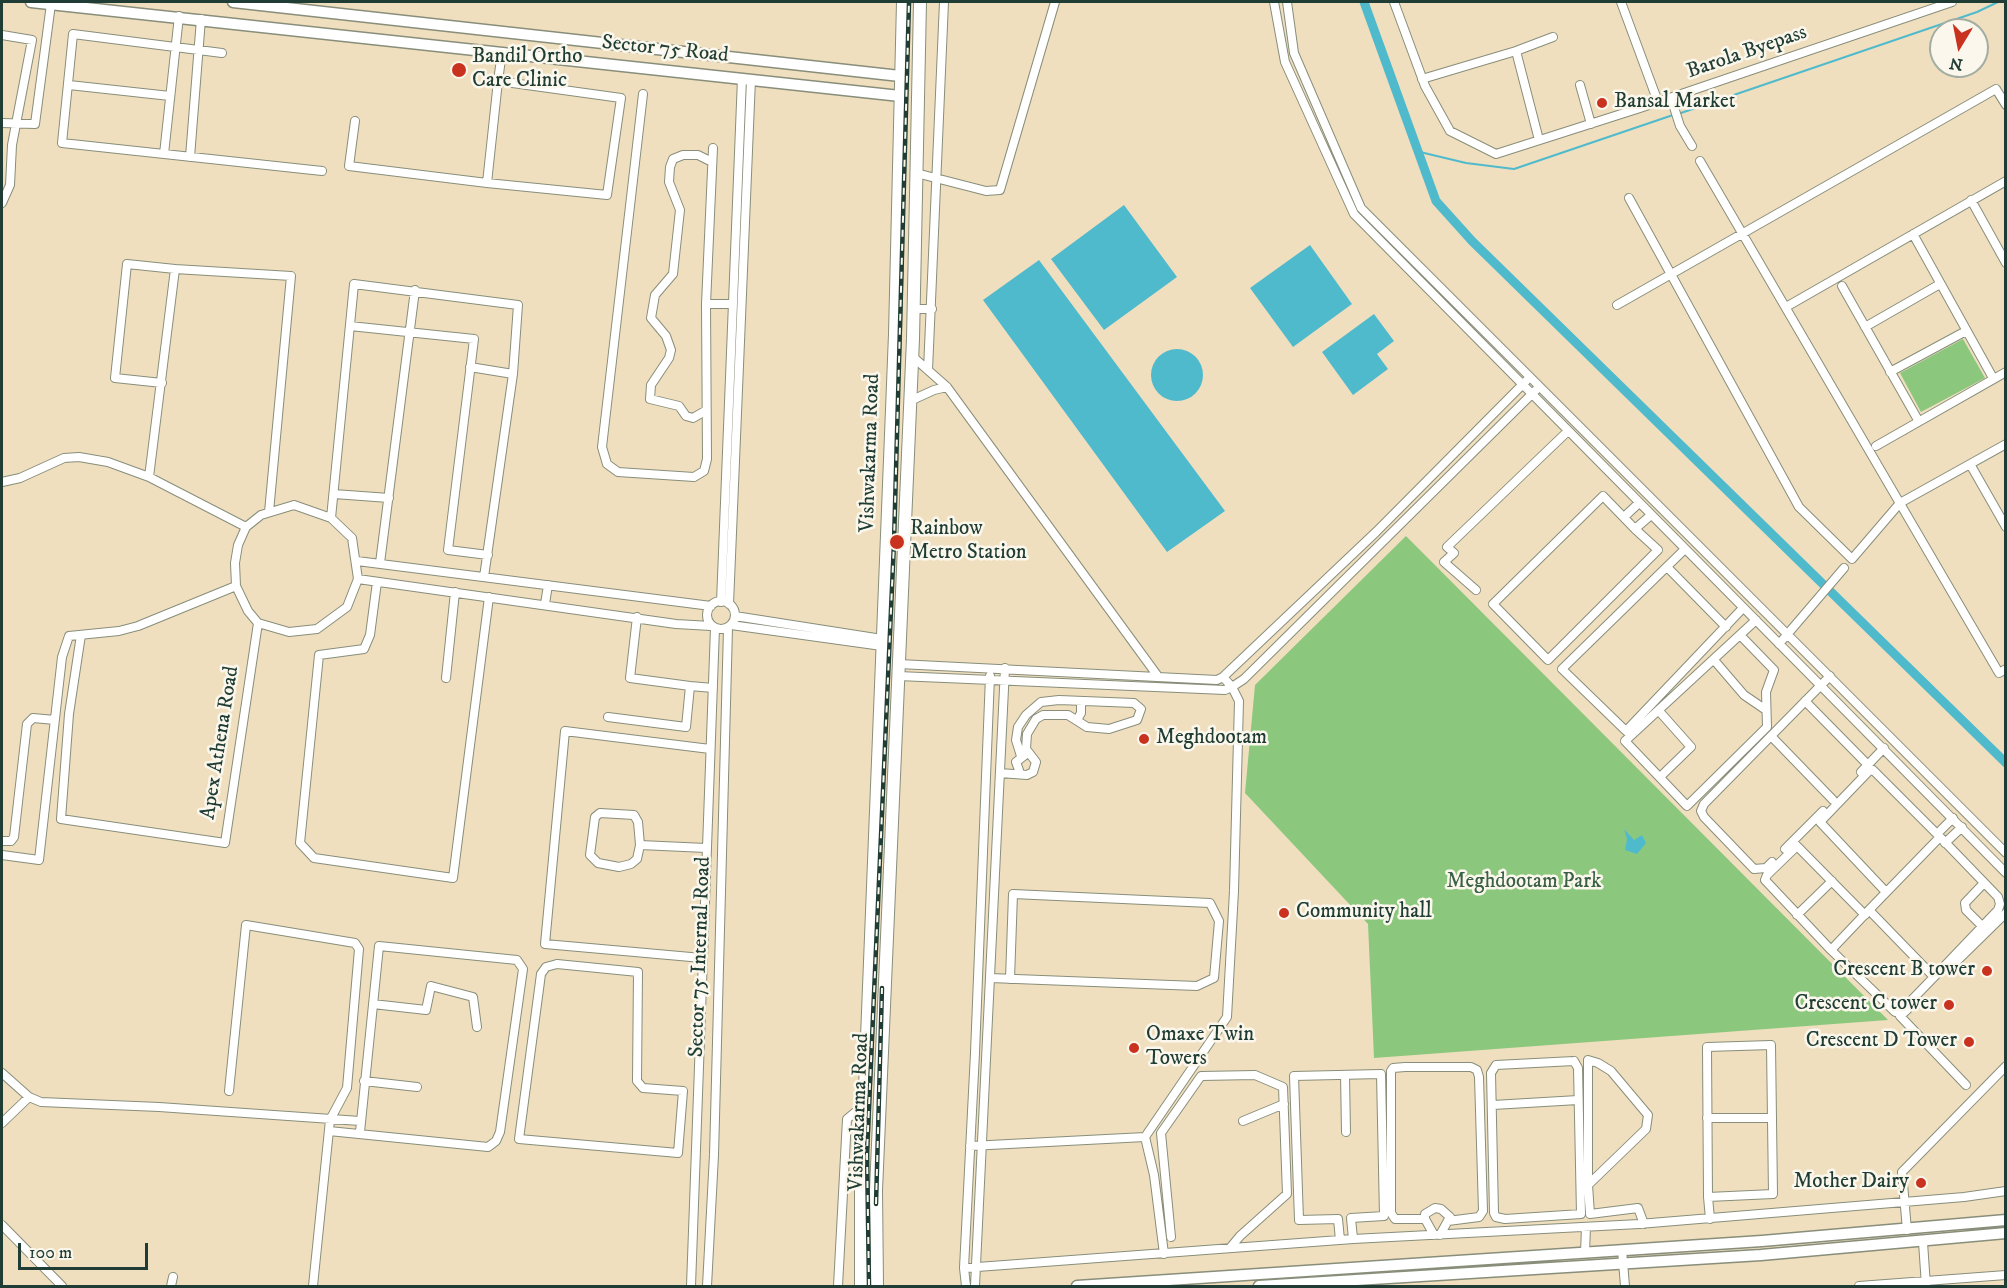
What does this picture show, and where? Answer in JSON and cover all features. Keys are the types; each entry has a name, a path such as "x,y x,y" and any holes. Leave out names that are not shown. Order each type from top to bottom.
{"main road":[{"name":"Vishwakarma Road","path":"861,1287 865,1104 895,334 903,2"},
{"name":"Vishwakarma Road","path":"877,1287 876,1190 912,356 920,2"},
{"path":"873,907 878,910 888,906"},
{"path":"871,941 878,936 887,938"}],"street":[{"name":"Sector 75 Road","path":"32,2 179,16 900,96"},
{"name":"Sector 75 Road","path":"233,2 296,5 900,76"},
{"path":"928,370 944,2"},
{"path":"916,173 986,191 1000,190 1055,2"},
{"path":"1274,2 1285,62 1354,214 2006,873"},
{"path":"1287,2 1294,53 1361,208 2006,853"},
{"name":"Barola Byepass","path":"1394,2 1422,79 1450,131 1496,154 1658,102 1673,101 1952,2"},
{"path":"1621,2 1658,102"},
{"path":"2,123 35,124 51,4"},
{"path":"164,154 179,16"},
{"path":"190,157 201,19"},
{"path":"222,52 73,34 62,143 322,171"},
{"path":"2,35 33,40 12,145 10,185 2,203"},
{"path":"1422,79 1553,38"},
{"path":"1516,51 1539,140"},
{"path":"486,183 502,52"},
{"path":"864,92 866,72"},
{"path":"746,79 731,304 725,603 735,616 882,642"},
{"path":"725,603 746,79"},
{"path":"355,121 349,166 607,195 621,98 498,81"},
{"path":"69,85 170,96"},
{"path":"1580,85 1591,124"},
{"path":"1617,304 1996,89 2006,105"},
{"path":"643,94 618,294 603,456 607,464 618,472 694,477 704,471 707,459 706,304 712,148"},
{"path":"1673,101 1680,126 1692,146"},
{"path":"705,411 693,418 686,416 679,406 650,399 651,385 669,358 671,350 666,336 651,318 655,295 673,274 680,210 669,182 673,159 683,155 698,155 712,162"},
{"path":"1700,161 1999,673 2006,669"},
{"path":"1786,307 2006,181"},
{"path":"1629,198 1799,507 1852,559 1900,503 2006,444"},
{"path":"1971,200 2002,247 2006,263"},
{"path":"1913,234 1993,378"},
{"path":"162,383 115,378 127,264 291,276 269,512"},
{"path":"149,477 175,268"},
{"path":"331,518 354,284 416,290 518,305 513,374 484,577"},
{"path":"1864,327 1940,284"},
{"path":"1842,286 1918,420"},
{"path":"380,563 416,290"},
{"path":"706,304 731,304"},
{"path":"913,309 932,309"},
{"path":"350,326 474,339 448,550 488,555"},
{"path":"1890,372 1966,331"},
{"path":"912,356 947,387 1157,675"},
{"path":"470,367 513,374"},
{"path":"1876,446 1918,420 2006,372"},
{"path":"899,670 1005,668 1217,680 1223,677 1376,532 1530,376"},
{"path":"899,670 1004,681 1225,690 1232,687 1244,679 1540,386"},
{"path":"910,401 947,387"},
{"path":"1476,590 1444,562 1454,553 1447,547 1568,431"},
{"path":"2,482 20,478 64,458 78,457 108,462 149,477 246,527"},
{"path":"1970,464 2005,524"},
{"path":"333,494 389,498"},
{"path":"1603,496 1635,529 1658,550 1548,660 1493,604 1603,496"},
{"path":"1624,517 1639,502"},
{"path":"294,505 331,518 352,538 358,579 347,607 317,629 289,632 258,623 248,611 236,586 235,563 238,545 246,527 261,515 269,512 294,505"},
{"path":"1635,529 1651,515"},
{"path":"1685,549 1562,669 1626,731 1743,608"},
{"path":"357,561 711,606 725,603"},
{"path":"1668,568 1726,627"},
{"path":"1779,644 1844,568"},
{"path":"358,579 676,624 882,642"},
{"path":"377,582 368,644 364,649 319,655 300,843 314,858 453,879 489,597"},
{"path":"545,604 548,585"},
{"path":"2,855 39,860 55,720 66,643 69,636 138,626 236,586"},
{"path":"446,678 455,592"},
{"path":"711,606 707,614 713,627"},
{"path":"729,627 735,616"},
{"path":"637,617 630,678 713,688"},
{"path":"1740,635 1774,669 1766,692 1767,727 1687,806 1625,741 1756,620"},
{"name":"Apex Athena Road","path":"81,635 69,714 61,819 225,843 258,623"},
{"name":"Sector 75 Internal Road","path":"691,1287 713,688 713,627"},
{"name":"Sector 75 Internal Road","path":"707,1287 714,1155 729,627"},
{"path":"1714,660 1744,695 1766,710"},
{"path":"966,1287 964,1268 990,668"},
{"path":"975,1287 1005,668"},
{"path":"1830,676 1704,804 1701,811 1704,817 1754,869 1761,870 1766,868 1884,748"},
{"path":"1164,1254 1155,1175 1145,1137 1227,1017 1234,891 1239,701 1232,687 1223,677"},
{"path":"608,717 686,727 690,686"},
{"path":"1077,720 1081,713 1081,701"},
{"path":"1805,701 1868,765"},
{"path":"1020,773 1016,767 1023,756 1027,734 1036,719 1054,713 1077,720 1087,727 1109,729 1137,720 1141,709 1134,703 1041,702 1022,720 1017,734 1017,746 1023,756"},
{"path":"1659,711 1691,747 1660,777"},
{"path":"2,840 11,841 14,837 27,724 33,718 55,720"},
{"path":"702,958 545,944 565,731 710,749"},
{"path":"1771,736 1833,800"},
{"path":"1000,773 1027,775 1035,769 1036,762 1023,756 1001,757"},
{"path":"1886,892 1822,826 1821,819 1869,771 1873,770 1984,883 2000,904 1982,926 1934,977 1901,1011 1895,1012 1831,950 1765,880 1794,847 1801,848 1832,881 1934,977"},
{"path":"600,813 634,815 638,822 640,845 637,860 631,864 619,867 598,863 590,855 595,817 600,813"},
{"path":"1831,950 1941,838 1953,818"},
{"path":"1941,838 1962,827"},
{"path":"640,845 706,848"},
{"path":"982,878 995,878"},
{"path":"1797,915 1832,881"},
{"path":"1982,926 1966,910 1965,903 1984,883"},
{"path":"990,978 1010,979 1197,986 1214,978 1219,921 1210,903 1013,894 1010,979"},
{"path":"1966,1085 1900,1016 2006,913"},
{"path":"229,1091 246,925 355,943 359,949 347,1088 330,1120 313,1287"},
{"path":"329,1131 360,1132 488,1147 496,1141 500,1132 523,969 517,960 379,946 360,1132"},
{"path":"683,1091 678,1153 519,1138 543,969 556,964 638,972 637,1081 643,1088 698,1091"},
{"path":"372,1004 426,1010 431,986 473,997 477,1027"},
{"path":"1708,1197 1773,1194 1771,1045 1707,1047 1708,1197 1710,1218"},
{"path":"1588,1185 1646,1129 1648,1115 1611,1071 1588,1060 1588,1185 1590,1214 1638,1208 1644,1224"},
{"path":"1574,1061 1578,1068 1578,1100 1581,1214 1548,1214 1505,1219 1494,1213 1491,1073 1496,1065 1574,1061"},
{"path":"1907,1230 1902,1172 2006,1066"},
{"path":"1425,1219 1395,1219 1391,1213 1391,1071 1393,1068 1405,1067 1470,1067 1477,1070 1479,1077 1483,1211 1479,1217 1448,1221"},
{"path":"2,1073 29,1097 54,1104 159,1107 360,1122"},
{"path":"1381,1074 1384,1216 1299,1220 1294,1076 1345,1075 1381,1074"},
{"path":"1171,1237 1161,1133 1201,1076 1255,1075 1283,1087 1287,1194 1240,1236 1230,1248"},
{"path":"1345,1075 1346,1132"},
{"path":"364,1081 417,1087"},
{"path":"2,1123 29,1097"},
{"path":"1493,1105 1578,1100"},
{"path":"838,1287 847,1119 865,1104"},
{"path":"1243,1120 1284,1104"},
{"path":"1707,1118 1772,1118"},
{"path":"970,1146 1145,1137"},
{"path":"964,1268 1353,1239 1644,1224 2006,1191"},
{"path":"1435,1208 1447,1213 1450,1217 1437,1235 1425,1219 1425,1214 1435,1208"},
{"path":"1548,1214 1550,1229"},
{"path":"1528,1217 1529,1230"},
{"path":"1351,1218 1353,1239"},
{"path":"1338,1219 1340,1240"},
{"path":"1077,1287 1907,1230 2006,1220"},
{"path":"2,1225 62,1287"},
{"path":"1586,1227 1586,1253"},
{"path":"1259,1287 1623,1264 1923,1242 2006,1233"},
{"path":"1923,1242 1926,1284"},
{"path":"1622,1250 1625,1287"},
{"path":"1859,1287 1926,1284 2006,1275"}],"green space":[{"path":"1963,339 1985,378 1921,412 1900,373"},
{"name":"Meghdootam Park","path":"1406,536 1888,1020 1374,1058 1368,924 1245,793 1255,685"}],"water":[{"path":"1124,205 1177,277 1104,330 1051,259"},
{"path":"1310,245 1352,304 1293,347 1250,288"},
{"path":"1039,260 1225,511 1167,552 983,300"},
{"path":"1374,314 1394,341 1377,354 1388,369 1353,395 1322,352"},
{"path":"1172,349 1182,349 1196,356 1203,375 1196,394 1182,401 1172,401 1162,397 1155,390 1151,380 1151,370 1155,360 1162,353"},
{"path":"1624,829 1634,840 1642,835 1646,843 1637,854 1625,850 1627,839"}],"waterway":[{"path":"1364,2 1436,201 1472,241 2006,763"},
{"path":"1678,114 1977,12 1998,2"},
{"path":"1420,152 1466,163 1514,169 1673,115"}],"railway":[{"path":"869,1286 867,1152 894,542 909,2"},
{"path":"876,1204 882,988"}],"place":[{"name":"Bandil Ortho Care Clinic","path":"459,70"},
{"name":"Bansal Market","path":"1602,103"},
{"name":"Rainbow Metro Station","path":"897,542"},
{"name":"Meghdootam","path":"1144,739"},
{"name":"Community hall","path":"1284,913"},
{"name":"Crescent B tower","path":"1987,971"},
{"name":"Crescent C tower","path":"1949,1005"},
{"name":"Crescent D Tower","path":"1969,1042"},
{"name":"Omaxe Twin Towers","path":"1134,1048"},
{"name":"Mother Dairy","path":"1921,1183"}]}
